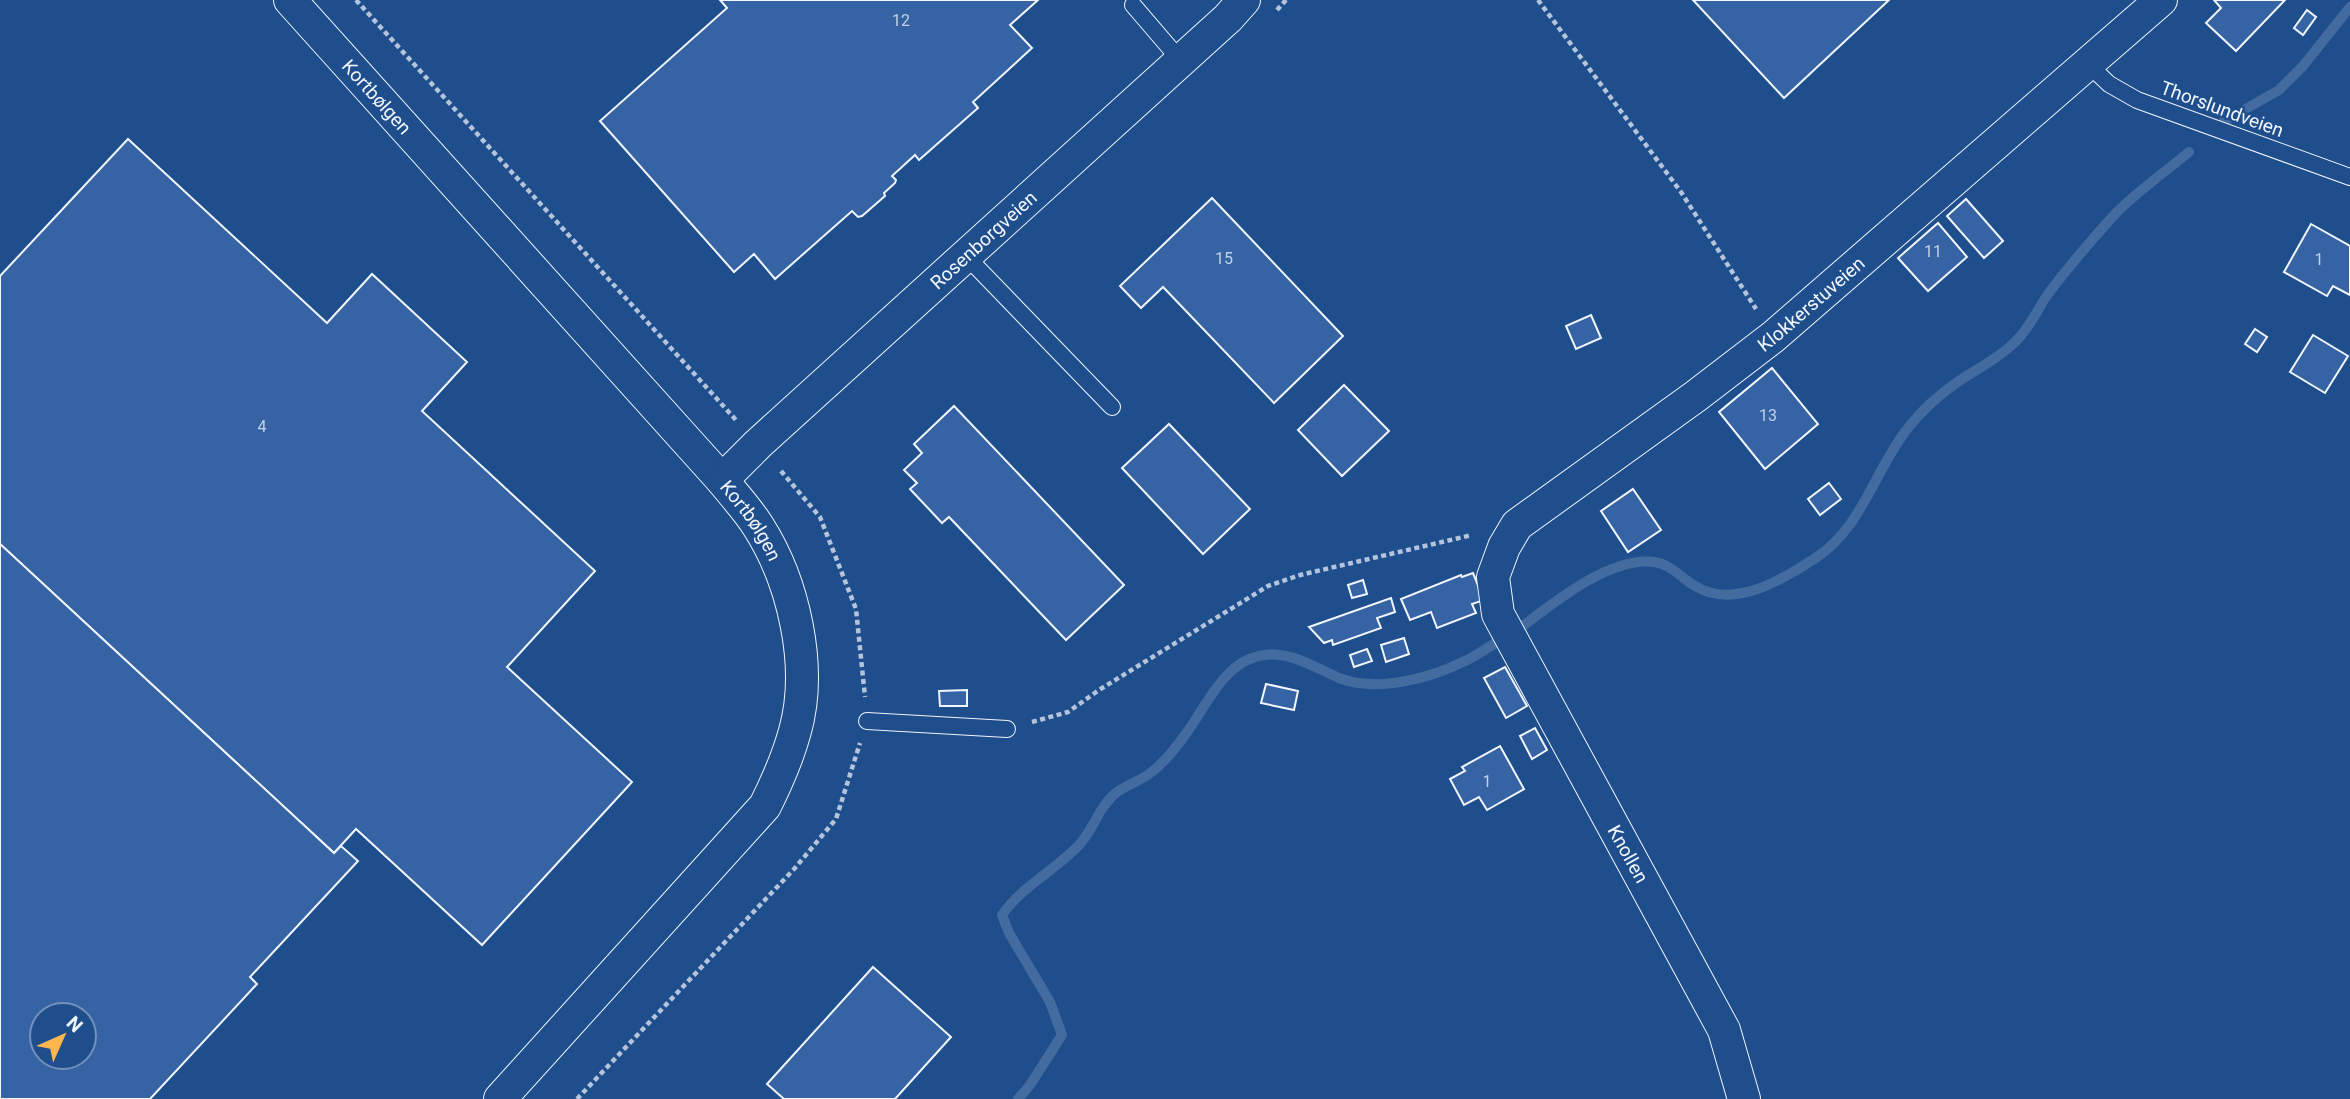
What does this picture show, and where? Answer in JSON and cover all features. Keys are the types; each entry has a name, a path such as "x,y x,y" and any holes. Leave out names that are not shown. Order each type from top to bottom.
{"street":[{"name":"Kortbølgen","path":"290,0 722,480 758,527 782,573 798,632 802,690 796,730 781,774 765,806 500,1099"},
{"name":"Rosenborgveien","path":"722,480 758,444 1228,18 1244,0"},
{"name":"Klokkerstuveien","path":"1498,614 1493,577 1504,547 1517,525 1773,337 2161,0"},
{"name":"Knollen","path":"1498,614 1724,1030 1744,1099"}],"lane":[{"path":"1133,5 1181,61"},
{"name":"Thorslundveien","path":"2089,65 2109,84 2137,100 2350,177"},
{"path":"966,256 1112,407"},
{"path":"867,722 1007,729"}],"path":[{"path":"356,0 737,421"},
{"path":"1538,0 1681,192 1773,337"},
{"path":"1007,729 1069,712 1099,690 1268,586 1300,575 1517,525"}],"building":[{"path":"720,0 1038,0 1010,25 1032,48 973,102 978,108 919,160 915,155 892,176 896,180 895,183 884,193 885,196 862,216 858,217 852,211 775,279 754,254 734,272 600,121 727,8"},
{"path":"1693,0 1889,0 1784,98"},
{"path":"2214,0 2285,0 2236,51 2206,23 2221,8"},
{"path":"2307,10 2316,17 2303,35 2294,28"},
{"path":"128,139 327,323 372,274 467,362 422,411 595,571 507,667 632,782 482,945 356,829 334,853 0,544 0,276"},
{"path":"1212,198 1343,336 1274,403 1163,287 1141,308 1120,286"},
{"path":"1966,199 2003,241 1984,258 1947,216"},
{"path":"1938,223 1967,257 1928,291 1898,258"},
{"path":"2311,224 2350,246 2350,295 2333,286 2327,296 2284,272"},
{"path":"1591,315 1601,338 1576,349 1566,326"},
{"path":"2255,329 2267,337 2257,352 2245,344"},
{"path":"2313,335 2348,356 2325,393 2290,372"},
{"path":"1772,368 1818,424 1765,469 1719,412"},
{"path":"1344,385 1389,431 1342,476 1298,430"},
{"path":"954,406 1124,585 1066,640 949,517 942,523 910,489 917,483 904,470 922,453 914,444"},
{"path":"1169,424 1250,509 1203,554 1122,468"},
{"path":"1829,483 1841,499 1820,515 1808,499"},
{"path":"1633,489 1661,530 1628,552 1601,511"},
{"path":"0,544 334,853 341,846 358,861 250,977 257,984 150,1099 0,1099"},
{"path":"1473,573 1484,600 1472,604 1476,613 1437,628 1431,612 1410,620 1401,599 1461,575 1462,577"},
{"path":"1363,580 1367,594 1352,598 1348,585"},
{"path":"1391,598 1395,612 1377,618 1381,628 1333,645 1332,640 1324,643 1309,627"},
{"path":"1404,638 1409,654 1386,662 1381,645"},
{"path":"1367,649 1372,661 1354,667 1350,655"},
{"path":"1505,667 1527,706 1506,718 1484,678"},
{"path":"1266,684 1298,691 1294,710 1261,703"},
{"path":"967,690 967,706 940,706 939,691"},
{"path":"1535,728 1547,750 1532,759 1520,736"},
{"path":"1500,746 1524,789 1487,810 1479,797 1464,805 1450,779 1465,771 1462,767"},
{"path":"873,967 951,1037 895,1099 784,1099 767,1084"}],"waterway":[{"path":"2223,122 2279,90 2303,66 2350,7"},
{"path":"1519,629 1582,584 1619,566 1637,562 1660,563 1695,586 1710,593 1726,595 1758,589 1817,557 1846,530 1897,444 1919,415 1952,386 2015,342 2026,330 2046,296 2116,213 2189,152"},
{"path":"1018,1099 1062,1035 1050,1002 1009,933 1002,915 1010,904 1080,844 1111,797 1149,774 1164,761 1227,675 1250,659 1274,654 1293,658 1354,682 1387,684 1421,678 1453,667 1499,641"}]}
